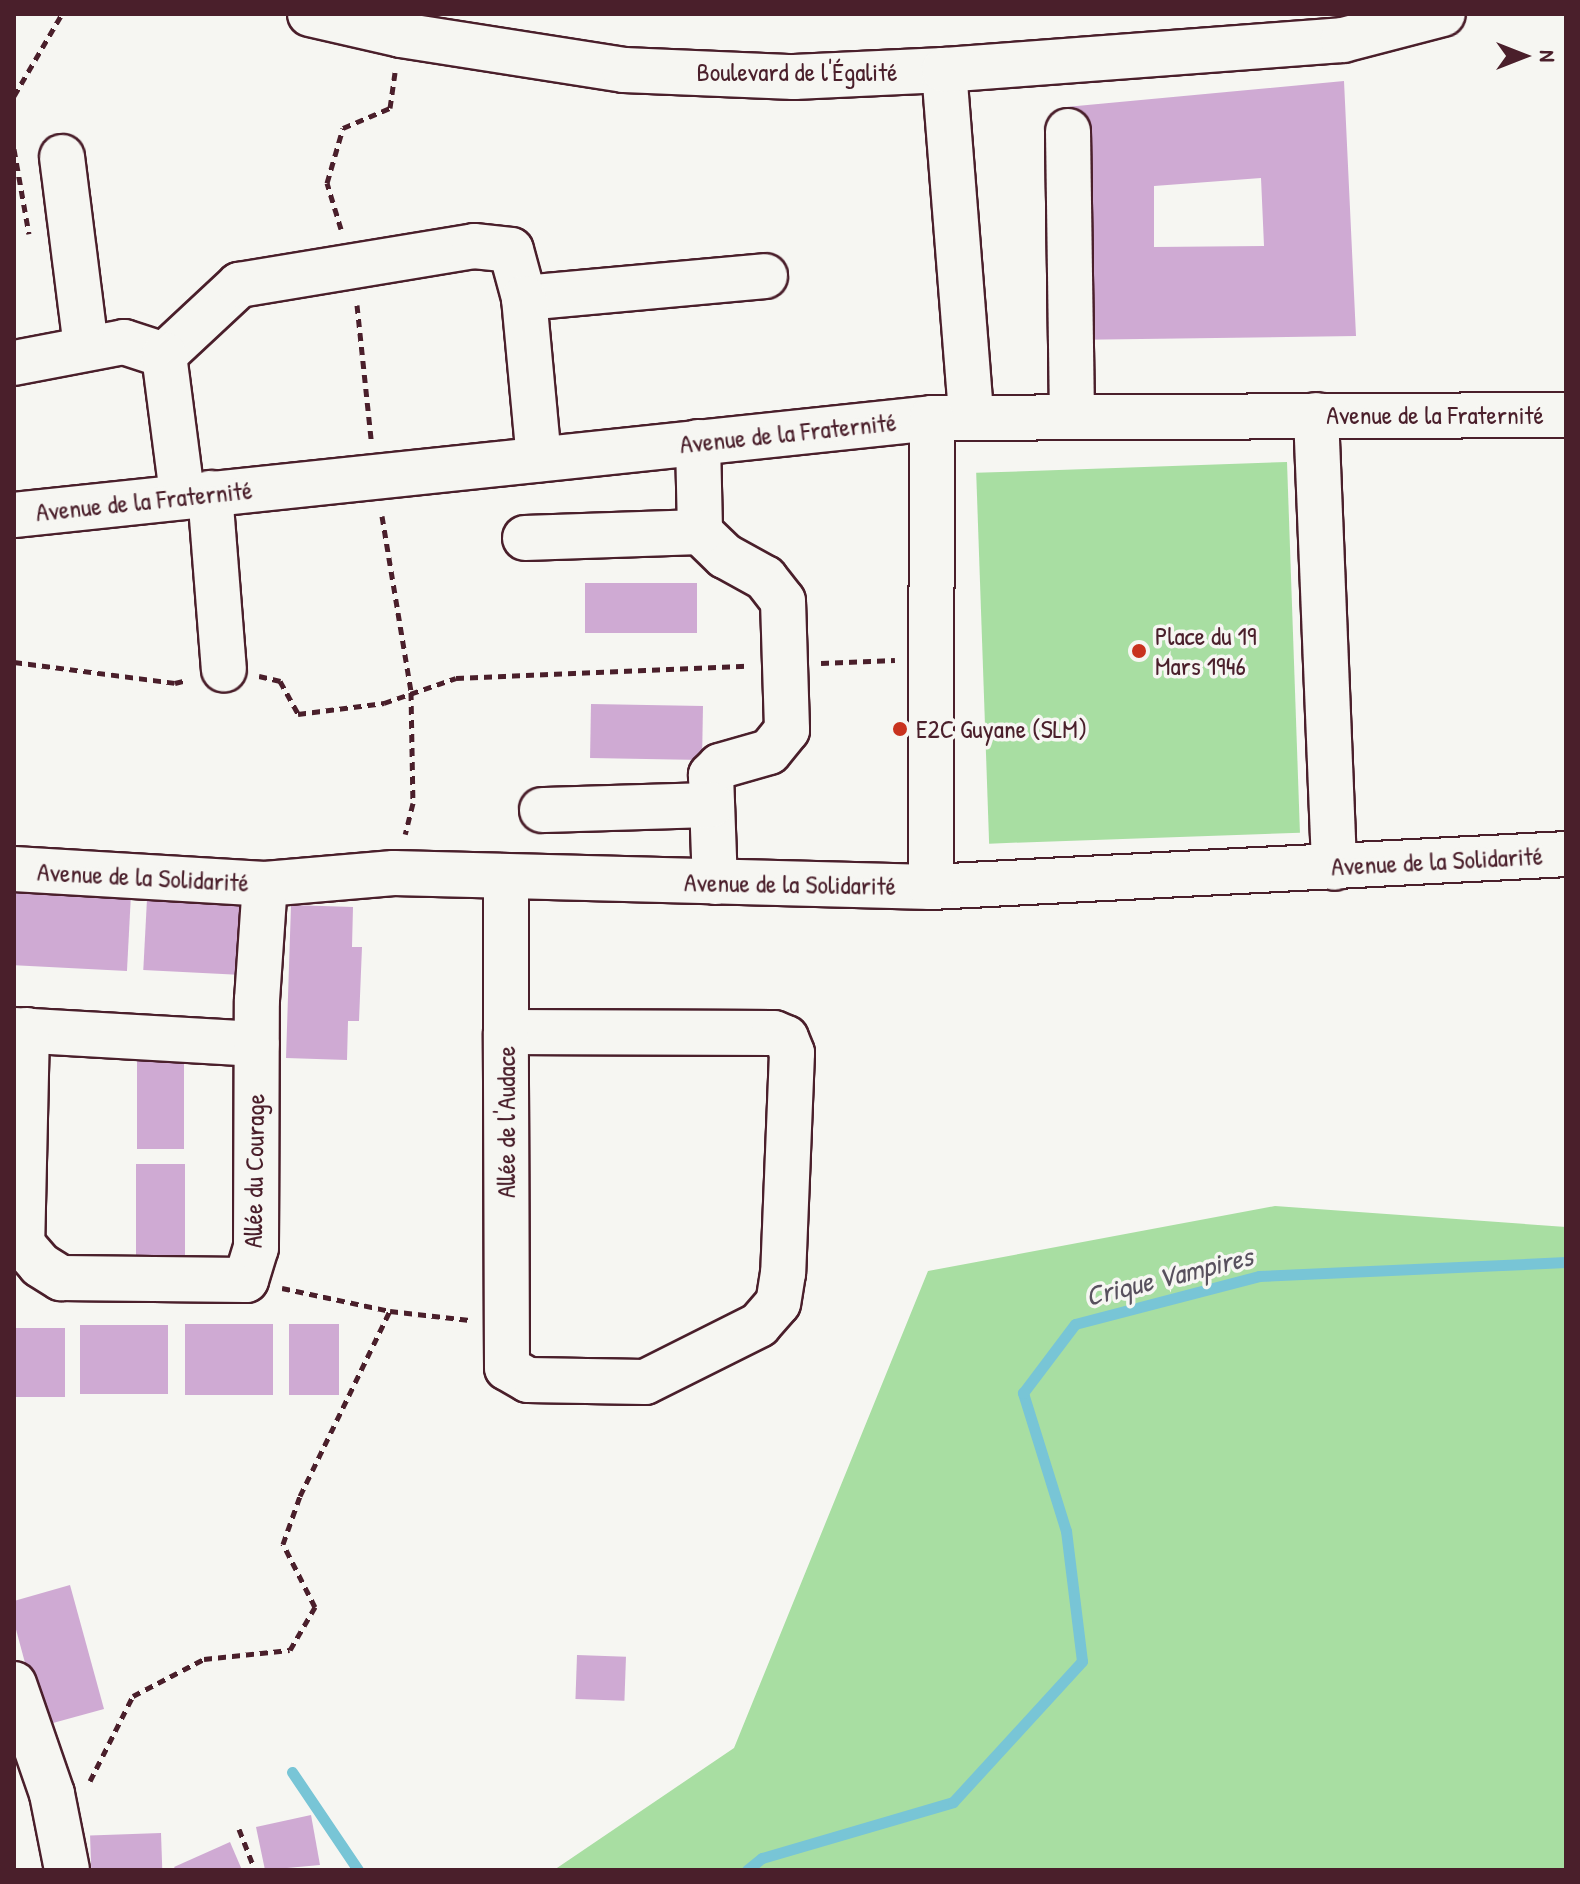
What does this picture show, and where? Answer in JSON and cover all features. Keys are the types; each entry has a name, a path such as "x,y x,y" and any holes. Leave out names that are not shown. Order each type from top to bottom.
{"street":[{"name":"Boulevard de l'Égalité","path":"310,14 401,35 624,70 794,77 944,70 1343,40 1443,14"},
{"path":"931,887 931,659 952,417 944,70"},
{"path":"1068,131 1072,416"},
{"path":"62,157 86,347"},
{"path":"164,355 239,285 474,246 511,250 524,298 539,459"},
{"path":"524,298 765,276"},
{"path":"14,363 124,342 164,355"},
{"path":"164,355 196,494 224,669"},
{"path":"1316,415 1334,868"},
{"name":"Avenue de la Fraternité","path":"14,515 952,417 1566,415"},
{"path":"698,442 700,532 725,556 765,578 783,601 787,730 769,752 720,766 711,775 715,882"},
{"path":"525,538 700,532"},
{"path":"542,810 712,805"},
{"name":"Avenue de la Solidarité","path":"14,869 265,884 394,873 931,887 1566,854"},
{"name":"Allée de l'Audace","path":"506,877 506,1032 507,1368 528,1380 645,1382 759,1325 778,1303 783,1273 792,1053 786,1038 774,1033 506,1032"},
{"name":"Allée du Courage","path":"257,1044 20,1030 22,1244 27,1270 61,1278 246,1280 256,1248 257,1044 265,884"},
{"path":"14,1684 52,1794 67,1870"}],"path":[{"path":"14,96 62,14"},
{"path":"14,662 175,683 224,669 280,681 298,714 384,703 456,678 931,659"},
{"path":"246,1280 390,1311 507,1324"},
{"path":"52,1794 88,1785 133,1696 204,1659 290,1650 315,1607 283,1544 300,1496 390,1311"},
{"path":"239,1829 255,1870"}],"green space":[{"name":"Place du 19 Mars 1946","path":"1287,462 1300,833 989,844 976,473"},
{"path":"1275,1206 1566,1227 1566,1870 554,1870 734,1748 928,1271"}],"building":[{"path":"1344,81 1356,336 1066,340 1066,107","holes":["1261,178 1264,246 1154,247 1154,186"]},
{"path":"585,583 697,583 697,633 585,633"},
{"path":"591,704 703,706 702,760 590,758"},
{"path":"14,891 131,897 127,971 14,965"},
{"path":"147,899 251,904 247,975 143,970"},
{"path":"291,905 353,907 352,947 362,947 359,1021 348,1021 347,1060 286,1058"},
{"path":"137,1059 184,1059 184,1149 137,1149"},
{"path":"136,1164 185,1164 185,1255 136,1255"},
{"path":"185,1324 273,1324 273,1395 185,1395"},
{"path":"289,1324 339,1324 339,1395 289,1395"},
{"path":"80,1325 168,1325 168,1394 80,1394"},
{"path":"14,1328 65,1328 65,1397 14,1397"},
{"path":"70,1585 104,1709 42,1726 14,1622 14,1601"},
{"path":"577,1655 626,1657 624,1701 575,1699"},
{"path":"311,1815 320,1865 265,1870 256,1827"},
{"path":"161,1833 162,1870 91,1870 90,1835"},
{"path":"230,1842 242,1870 176,1870 174,1867"}],"waterway":[{"name":"Crique Vampires","path":"747,1870 762,1858 953,1802 1082,1661 1066,1531 1023,1393 1075,1324 1259,1276 1566,1262"},
{"name":"Crique Vampires","path":"292,1772 358,1870"}],"place":[{"name":"Place du 19 Mars 1946","path":"1139,651"},
{"name":"E2C Guyane (SLM)","path":"900,729"}]}
